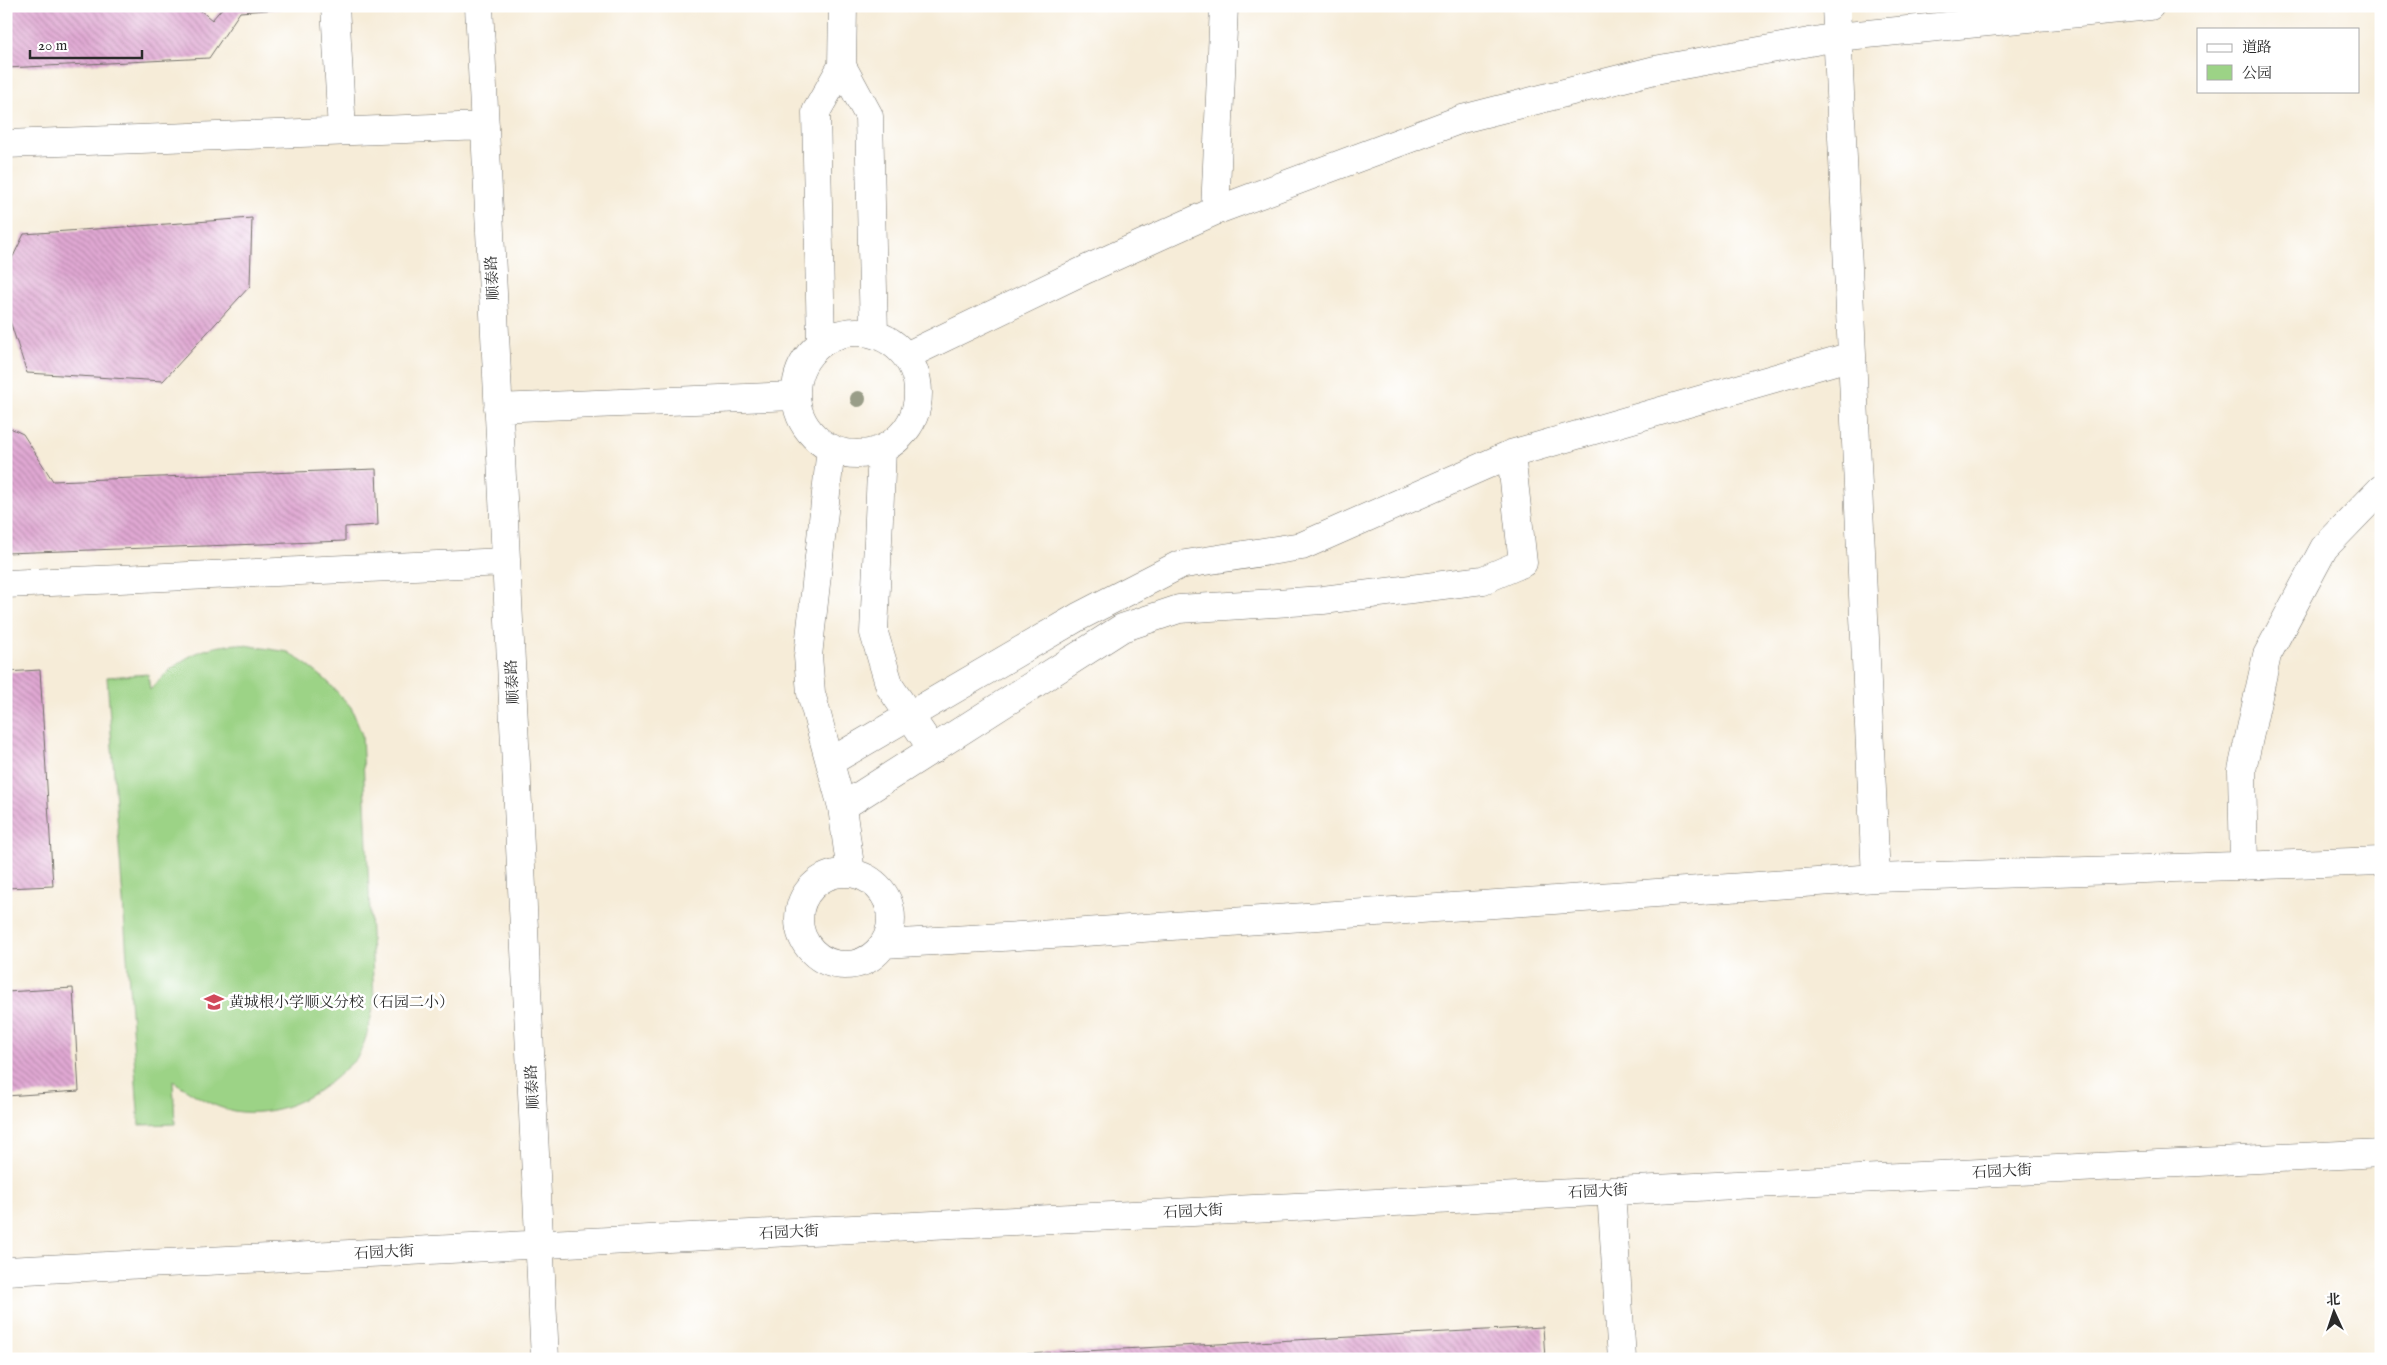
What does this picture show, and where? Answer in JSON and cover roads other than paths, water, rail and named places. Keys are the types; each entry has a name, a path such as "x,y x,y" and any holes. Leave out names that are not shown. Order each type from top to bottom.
{"street":[{"path":"335,6 342,131"},
{"name":"顺泰路","path":"479,6 545,1359"},
{"path":"821,343 816,112 842,66 843,6"},
{"path":"1215,211 1224,6"},
{"path":"1836,6 1876,878"},
{"path":"906,356 1087,269 1215,211 1462,119 1655,70 1837,36 2150,6"},
{"path":"842,66 869,116 874,334"},
{"path":"6,144 485,126"},
{"path":"856,332 874,334 892,342 906,356 916,376 918,397 915,412 913,419 900,437 882,449 865,454 847,453 831,448 813,435 801,417 796,396 798,376 807,358 821,343 838,335 856,332"},
{"path":"830,762 1078,617 1179,565 1302,546 1511,454 1852,356"},
{"path":"498,408 796,396"},
{"path":"831,448 808,656 811,693 842,807 852,873"},
{"path":"882,449 874,633 890,687 933,750"},
{"path":"842,807 1122,628 1179,610 1323,600 1483,580 1523,563 1511,454"},
{"path":"2244,866 2242,770 2267,655 2324,548 2381,489"},
{"path":"6,584 506,562"},
{"path":"884,944 1080,933 1876,878 2381,861"},
{"path":"852,873 868,880 882,892 890,908 891,927 884,944 868,959 847,966 825,962 808,948 799,928 800,906 811,887 830,876 852,873"},
{"name":"石园大街","path":"6,1271 2381,1153"},
{"path":"1611,1191 1622,1359"}],"place":[{"name":"黄城根小学顺义分校（石园二小）","path":"214,1002"}]}
